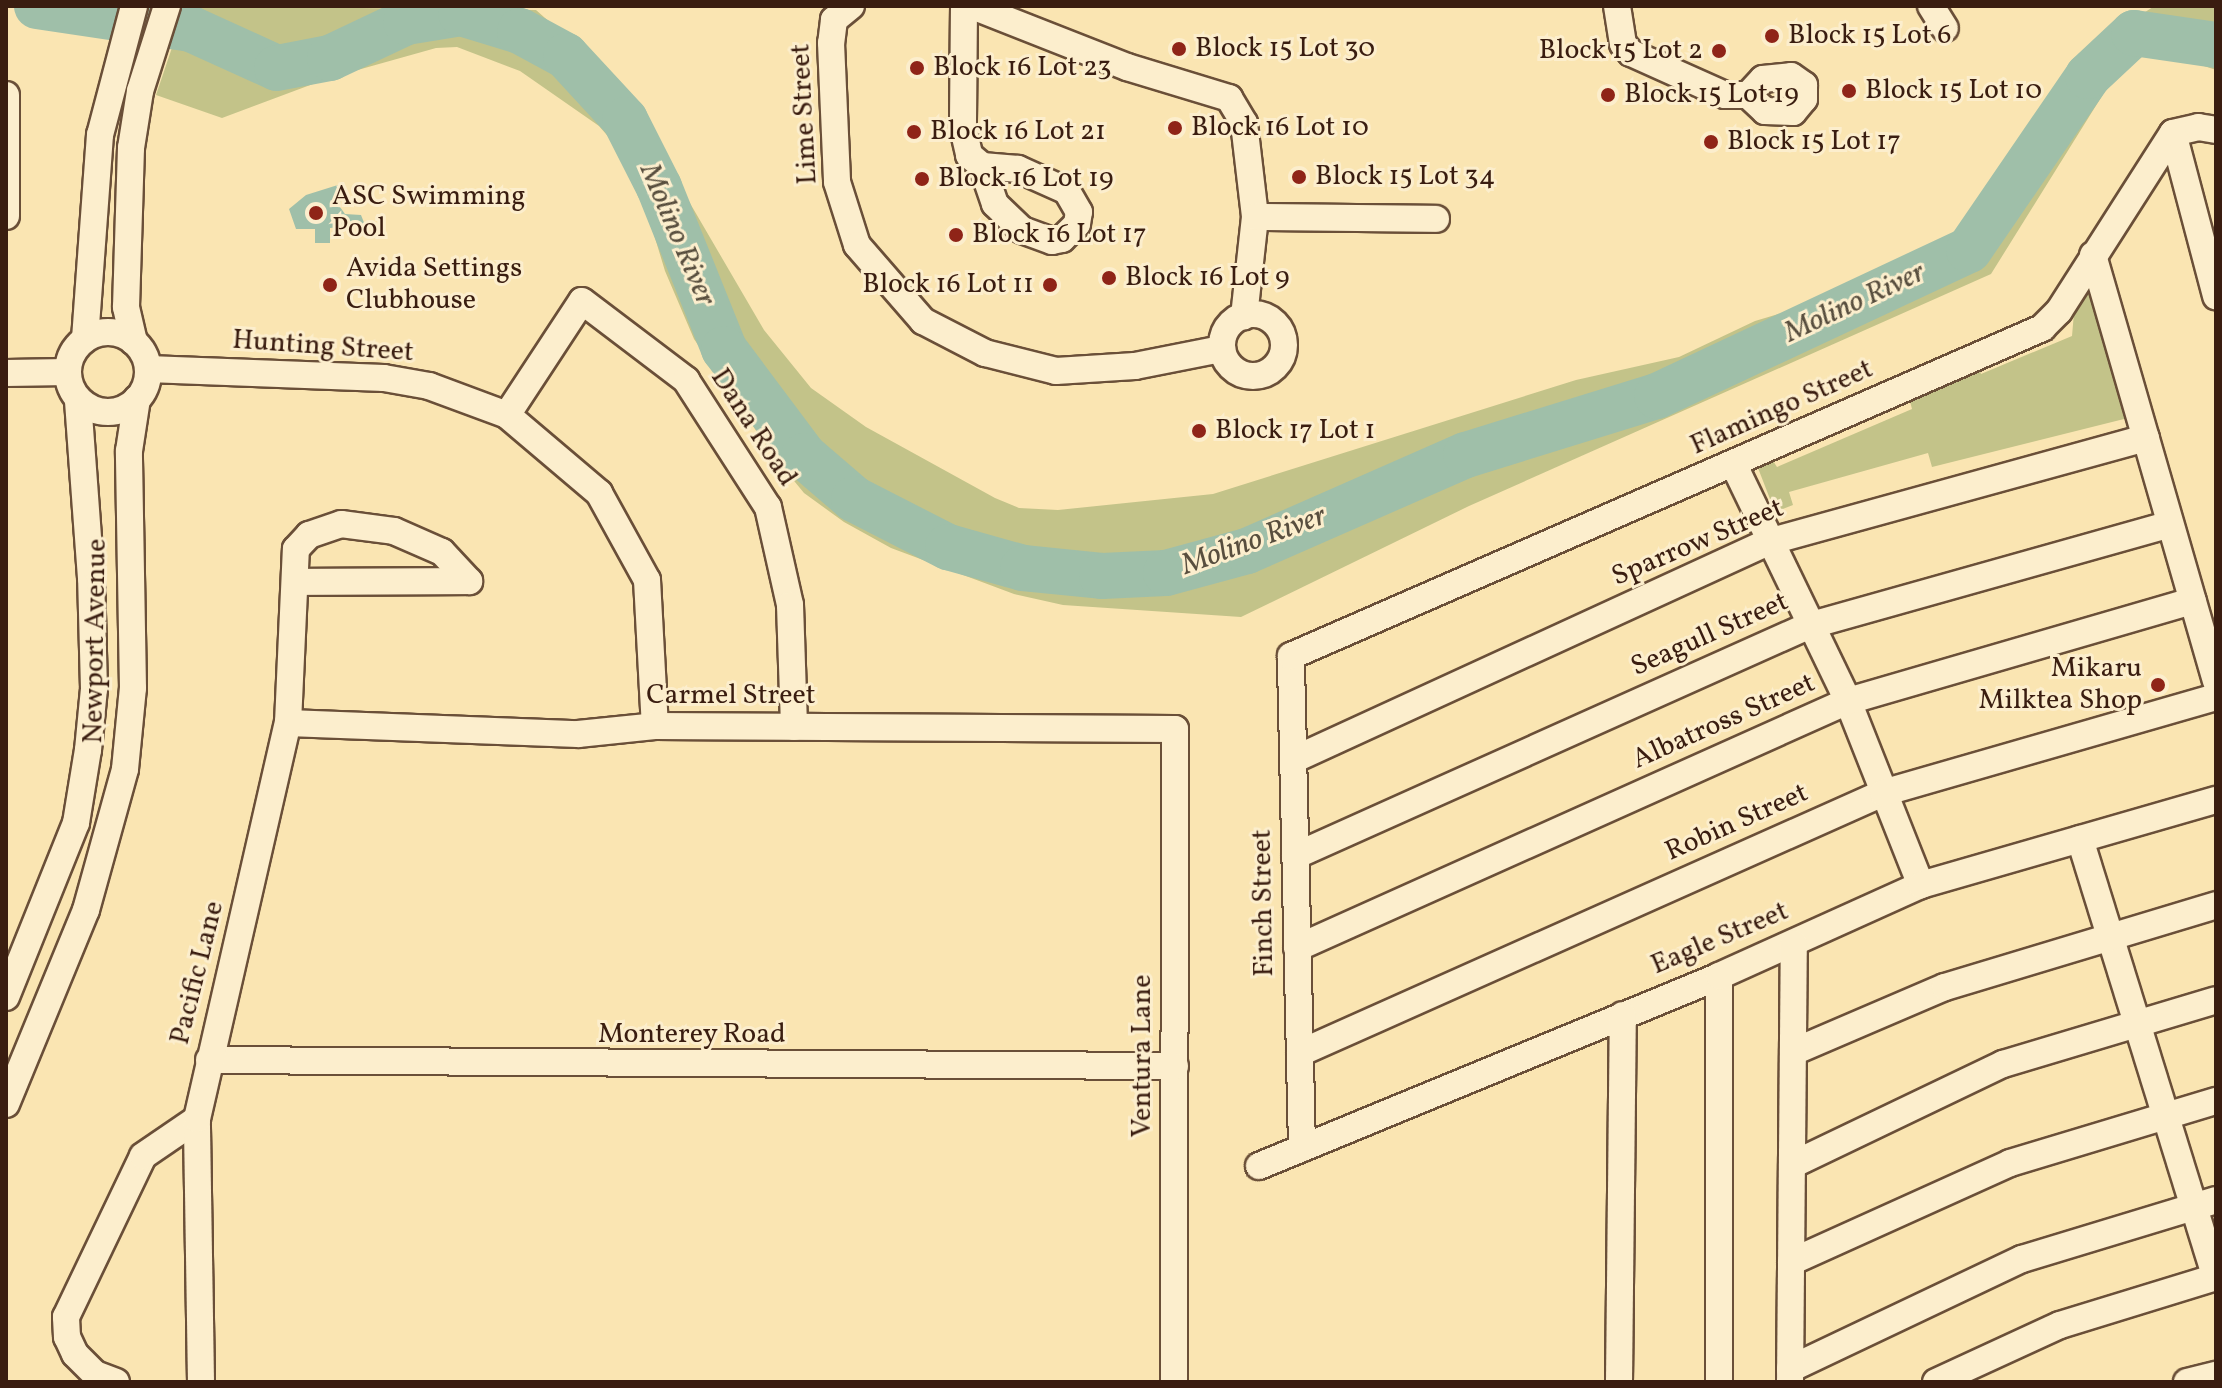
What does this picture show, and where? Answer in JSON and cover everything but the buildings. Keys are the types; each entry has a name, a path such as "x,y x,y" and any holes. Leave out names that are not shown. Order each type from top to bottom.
{"street":[{"path":"134,6 111,80 95,181 85,339 68,372 78,399 101,412 127,408 137,399 148,369 134,342 126,291 131,148 140,91 167,6"},
{"name":"Lime Street","path":"851,6 834,20 831,43 837,182 857,245 923,321 985,353 1056,371 1135,366 1222,349"},
{"path":"964,6 963,128 969,155 982,166"},
{"path":"972,6 1127,67 1229,98 1244,123 1255,217 1244,316"},
{"path":"1617,6 1623,44 1631,53 1725,95 1748,95"},
{"path":"6,95 6,216"},
{"path":"2216,130 2198,127 2173,133 2216,296"},
{"name":"Flamingo Street","path":"1291,656 2042,328 2059,311 2173,133"},
{"path":"1255,217 1436,219"},
{"path":"2093,255 2216,681"},
{"name":"Dana Road","path":"507,415 582,301 686,380 768,507 790,605 794,727"},
{"path":"1244,316 1264,316 1280,328 1285,348 1277,366 1259,376 1239,373 1222,349 1225,332 1244,316"},
{"path":"85,339 110,332 134,342"},
{"name":"Hunting Street","path":"148,369 384,378 429,386 507,415 599,493 647,580 655,726"},
{"path":"6,373 68,372"},
{"name":"Newport Avenue","path":"6,997 76,823 88,750 94,689 91,578 78,399"},
{"name":"Newport Avenue","path":"6,1104 86,910 125,769 133,688 129,451 137,399"},
{"name":"Sparrow Street","path":"1293,760 1768,542 2146,438"},
{"path":"1734,465 1808,626 1848,701 1921,885"},
{"name":"Pacific Lane","path":"201,1382 197,1119 288,723 296,549 309,535 341,524 394,531 442,552 469,581 295,582"},
{"name":"Seagull Street","path":"1295,856 1808,626 2170,524"},
{"name":"Albatross Street","path":"1297,948 1848,701 2193,601"},
{"name":"Finch Street","path":"1291,656 1302,1148"},
{"name":"Robin Street","path":"1300,1053 1883,793 2216,697"},
{"name":"Carmel Street","path":"288,723 578,734 655,726 1175,729"},
{"name":"Ventura Lane","path":"1174,1382 1175,729"},
{"name":"Eagle Street","path":"1259,1166 1719,976 1921,885 2216,800"},
{"path":"1936,1382 2060,1325 2216,1277 2206,1203 2165,1116 2080,839"},
{"path":"1793,1052 1945,987 2216,905"},
{"path":"1794,943 1790,1376 2022,1259 2206,1203"},
{"path":"1719,976 1719,1382"},
{"path":"1792,1165 2003,1064 2216,1000"},
{"path":"1619,1382 1623,1015"},
{"name":"Monterey Road","path":"209,1060 1175,1066"},
{"path":"1791,1262 2010,1163 2216,1101"},
{"path":"116,1382 95,1374 75,1354 67,1337 66,1317 143,1156 197,1119"},
{"path":"2187,1382 2216,1375"}],"green space":[{"path":"186,6 536,10 621,85 764,330 811,388 866,427 995,498 1019,508 1058,510 1213,494 1576,380 1679,357 1755,321 1849,293 1978,224 2082,65 2117,30 2153,7 2216,6 2216,70 2135,43 1991,274 1469,506 1241,617 1063,605 1014,594 891,548 844,522 804,493 772,454 694,339 665,271 633,165 599,126 520,71 457,47 436,48 329,78 222,118 156,95"},
{"path":"2102,277 2144,414 1932,467 1928,453 1789,492 1793,505 1775,512 1753,455 1766,450 1777,467 1912,409 1907,390 1976,358 1981,374 2072,336 2075,301"}],"shaded area":[{"name":"ASC Swimming Pool","path":"341,184 340,207 345,214 361,215 365,225 330,228 330,243 315,243 315,229 296,229 289,209 306,195"}],"waterway":[{"name":"Molino River","path":"37,6 191,29 277,68 330,58 406,22 461,13 520,31 566,56 625,120 659,187 724,349 804,456 854,499 948,547 1023,568 1102,576 1166,573 1247,551 1466,455 1657,396 1969,250 2088,76 2134,33 2216,45"}],"place":[{"name":"Block 15 Lot 6","path":"1772,36"},
{"name":"Block 15 Lot 30","path":"1179,49"},
{"name":"Block 15 Lot 2","path":"1719,51"},
{"name":"Block 16 Lot 23","path":"917,68"},
{"name":"Block 15 Lot 10","path":"1849,91"},
{"name":"Block 15 Lot 19","path":"1608,95"},
{"name":"Block 16 Lot 10","path":"1175,128"},
{"name":"Block 16 Lot 21","path":"914,132"},
{"name":"Block 15 Lot 17","path":"1711,142"},
{"name":"Block 15 Lot 34","path":"1299,177"},
{"name":"Block 16 Lot 19","path":"922,179"},
{"name":"ASC Swimming Pool","path":"316,213"},
{"name":"Block 16 Lot 17","path":"956,235"},
{"name":"Block 16 Lot 9","path":"1109,278"},
{"name":"Avida Settings Clubhouse","path":"330,285"},
{"name":"Block 16 Lot 11","path":"1050,285"},
{"name":"Block 17 Lot 1","path":"1199,431"},
{"name":"Mikaru Milktea Shop","path":"2158,685"}]}
